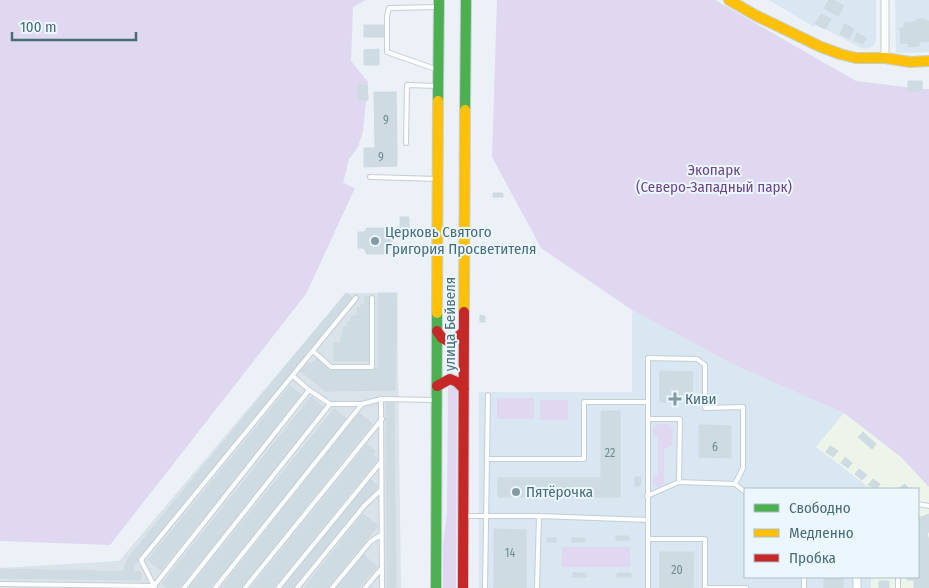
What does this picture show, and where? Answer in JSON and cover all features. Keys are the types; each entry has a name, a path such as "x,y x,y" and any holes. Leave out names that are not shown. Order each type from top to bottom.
{"main road":[{"name":"улица Бейвеля","path":"463,588 466,0"},
{"path":"729,0 755,15 834,52 856,58 885,58 910,62 929,61"},
{"name":"улица Бейвеля","path":"436,588 439,4"},
{"path":"437,331 442,338 448,341 456,339 464,331"},
{"path":"437,386 450,379 457,382 464,389"}],"street":[{"path":"885,0 885,58"}],"lane":[{"path":"438,70 387,52 387,16 389,8 439,4"},
{"path":"406,143 407,85 438,86"},
{"path":"370,178 438,179"},
{"path":"154,587 141,560 356,298"},
{"path":"313,351 331,367 372,367 372,298"},
{"path":"648,588 648,358 697,359 706,365 705,408 744,407 743,468 735,484"},
{"path":"293,376 309,390 330,404 362,404 382,399 437,400"},
{"path":"154,587 309,390"},
{"path":"485,588 488,395"},
{"path":"382,399 382,588"},
{"path":"488,459 584,459 584,402 648,402"},
{"path":"184,588 330,404"},
{"path":"216,588 362,404"},
{"path":"245,588 382,419"},
{"path":"648,419 680,419 679,482"},
{"path":"278,588 382,461"},
{"path":"647,496 679,482 735,484 744,491"},
{"path":"297,588 364,506 382,490"},
{"path":"464,516 538,516 648,520"},
{"path":"537,588 538,516"},
{"path":"332,588 371,541 381,535"},
{"path":"648,539 706,539 705,588 746,588"},
{"path":"365,588 381,569"},
{"path":"0,584 154,587"}],"shaded area":[{"path":"769,0 876,0 876,41 868,49 861,48 816,24 814,27"},
{"path":"895,0 929,0 929,52 896,53"},
{"path":"346,293 397,293 401,588 0,588 0,568 119,561"},
{"path":"632,310 738,367 844,413 817,447 870,488 744,488 744,578 871,578 871,588 479,588 479,392 632,392"},
{"path":"844,413 901,457 929,487 929,588 871,588 871,578 919,578 919,488 870,488 816,447"}],"green space":[{"path":"0,0 366,0 353,7 351,61 368,82 363,131 358,147 349,159 343,183 355,188 306,294 110,545 0,541"},
{"name":"Экопарк (Северо-Западный парк)","path":"497,0 715,0 856,81 929,89 929,487 901,457 844,413 738,367 632,310 541,248 492,157"},
{"path":"453,385 457,389 456,588 443,588 443,545 447,512 448,388"},
{"path":"497,398 534,398 534,419 497,419"},
{"path":"540,400 568,400 568,420 540,420"},
{"path":"658,424 669,424 673,428 672,446 664,449 664,484 659,487 654,485 652,480 658,475 658,437 654,435 652,430"},
{"path":"562,547 630,547 630,567 562,567"}],"building":[{"path":"829,0 844,6 838,16 824,8"},
{"path":"821,14 831,19 825,29 815,24"},
{"path":"925,19 925,24 917,25 916,20"},
{"path":"925,21 929,21 929,41 919,42 919,46 908,47 908,43 901,44 900,28 904,28 904,23 916,22 917,25 925,24"},
{"path":"845,24 854,29 849,39 840,34"},
{"path":"364,25 385,25 385,37 364,37"},
{"path":"857,33 866,38 863,44 854,40"},
{"path":"379,49 379,65 364,65 364,50"},
{"path":"908,81 922,81 922,91 908,91"},
{"path":"358,85 367,85 368,100 358,100"},
{"path":"374,92 396,92 397,148 375,148"},
{"path":"364,148 397,148 397,166 364,167"},
{"path":"493,193 503,193 503,197 493,197"},
{"path":"400,217 409,217 409,236 400,236"},
{"name":"Церковь Святого Григория Просветителя","path":"367,228 383,228 386,233 392,233 392,248 386,248 383,254 367,254 364,248 358,248 358,232 364,232"},
{"path":"346,293 352,297 138,560 134,566 134,571 124,571 131,554"},
{"path":"378,293 397,293 395,390 325,391 301,371 309,362 311,364 316,359 332,369 378,368"},
{"path":"365,296 369,296 369,361 334,361 334,343 341,343 343,327 347,327 347,322 351,322 351,316 357,316 357,308 361,308 361,304 365,304"},
{"path":"480,315 485,316 485,322 480,322"},
{"path":"660,371 693,372 692,403 660,402"},
{"path":"290,386 303,396 161,570 148,560"},
{"path":"311,397 324,408 179,588 167,588 162,584"},
{"path":"394,402 396,588 387,588 386,403"},
{"path":"334,409 347,419 210,588 189,588"},
{"path":"601,411 620,411 620,497 498,497 498,478 601,478"},
{"path":"359,413 372,424 241,588 221,588"},
{"path":"699,425 731,426 731,458 699,457"},
{"path":"863,432 876,444 872,449 858,437"},
{"path":"367,444 375,451 372,455 378,459 273,588 251,588"},
{"path":"830,446 838,451 833,457 826,452"},
{"path":"845,457 852,463 848,468 841,463"},
{"path":"859,469 867,475 862,480 855,474"},
{"path":"635,477 641,477 640,486 635,486"},
{"path":"873,479 880,484 878,488 868,485"},
{"path":"371,480 378,486 294,588 282,588"},
{"path":"905,484 908,488 899,488"},
{"path":"363,514 378,526 327,588 304,588"},
{"path":"929,514 929,532 927,533 929,541 929,588 914,588 914,580 907,580 907,578 919,578 919,518"},
{"path":"494,529 526,530 526,588 494,588"},
{"path":"616,536 629,536 629,540 616,540"},
{"path":"547,538 556,538 556,542 547,542"},
{"path":"572,538 585,538 585,542 572,542"},
{"path":"660,552 694,552 693,588 660,588"},
{"path":"364,555 377,567 359,588 337,588"},
{"path":"0,569 141,572 141,580 0,578"},
{"path":"573,573 586,573 586,577 573,577"},
{"path":"617,573 631,573 631,577 617,577"},
{"path":"824,578 843,578 843,588 824,588"},
{"path":"879,581 889,581 889,588 879,588"}],"traffic: fast":[{"path":"438,101 439,0"},
{"path":"465,110 466,0"},
{"path":"436,588 437,313"}],"traffic: slow":[{"path":"729,0 755,15 821,47 840,54 856,58 885,58 910,62 929,61"},
{"path":"437,313 438,101"},
{"path":"464,312 465,110"}],"traffic: jam":[{"path":"463,588 464,312"},
{"path":"437,331 442,338 448,341 456,339 464,331"},
{"path":"437,386 450,379 457,382 464,389"}],"place":[{"name":"Церковь Святого Григория Просветителя","path":"375,241"},
{"name":"Киви","path":"675,399"},
{"name":"Пятёрочка","path":"516,492"}]}
